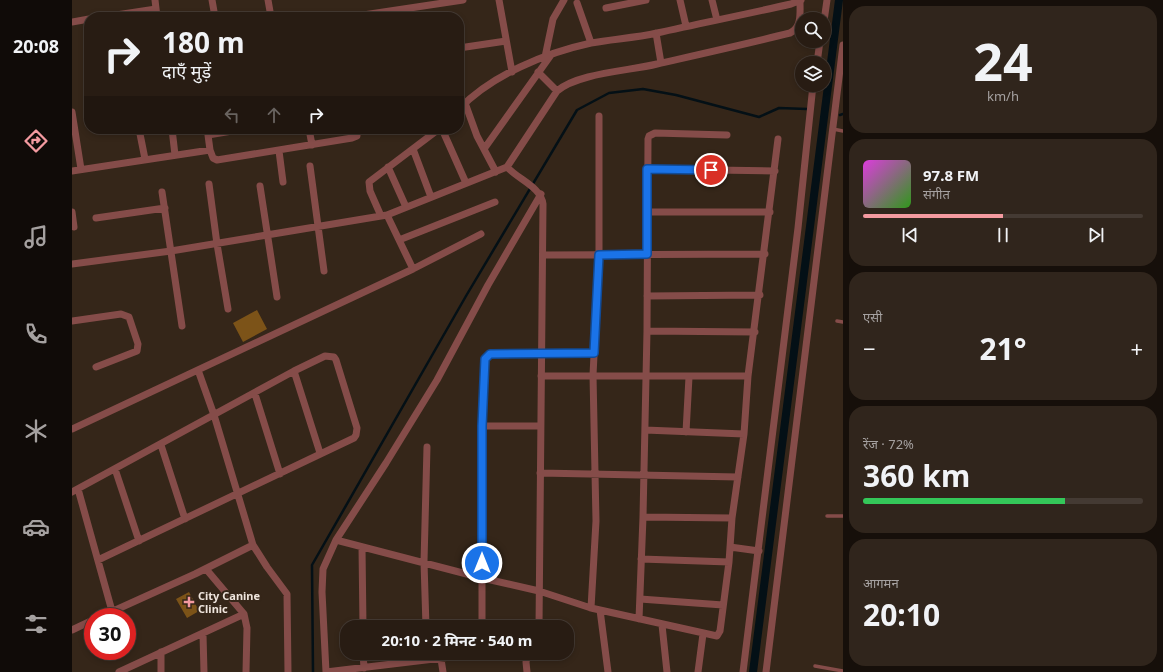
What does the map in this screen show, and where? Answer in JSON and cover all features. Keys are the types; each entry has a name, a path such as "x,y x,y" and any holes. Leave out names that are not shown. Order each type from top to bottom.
{"street":[{"path":"155,0 156,12"},
{"path":"212,0 213,12"},
{"path":"268,0 270,12"},
{"path":"385,12 464,0"},
{"path":"499,0 512,72"},
{"path":"484,149 548,56 553,19 564,0"},
{"path":"606,8 646,0"},
{"path":"680,0 686,26"},
{"path":"712,0 717,20"},
{"path":"72,264 171,252 384,215 496,172 507,167 557,91 572,82 790,33 798,27 800,0 791,4 656,33 591,43 548,56 512,72 472,96 465,103 484,149 496,172"},
{"path":"825,12 827,0"},
{"path":"577,4 591,43"},
{"path":"140,12 156,9"},
{"path":"72,22 84,20"},
{"path":"656,33 661,63"},
{"path":"464,47 506,41"},
{"path":"766,672 843,45"},
{"path":"538,72 557,91"},
{"path":"743,672 798,228 812,92"},
{"path":"72,112 81,169"},
{"path":"591,608 596,521 593,375 599,255 599,116"},
{"path":"140,134 145,159"},
{"path":"173,134 175,155"},
{"path":"208,134 210,150 213,158 217,160 352,138 357,136 357,134"},
{"path":"310,134 312,145"},
{"path":"413,269 399,240 370,191 369,182 432,134"},
{"path":"444,134 466,183"},
{"path":"640,619 641,560 644,517 643,475 647,331 648,139 651,135 727,135"},
{"path":"336,540 482,578 539,591 591,608 703,634 714,636 719,634 729,562 732,518 744,434 748,376 760,295 778,139"},
{"path":"413,149 431,197"},
{"path":"72,171 210,150"},
{"path":"279,150 283,182"},
{"path":"310,166 324,271"},
{"path":"388,167 406,207"},
{"path":"507,167 520,179 539,192 543,204 539,620"},
{"path":"647,169 775,171"},
{"path":"209,184 228,309"},
{"path":"260,186 277,296"},
{"path":"162,192 182,326"},
{"path":"434,660 379,669 364,668 326,672 322,579 323,569 336,540 437,380 539,192"},
{"path":"399,240 495,202"},
{"path":"96,218 165,208"},
{"path":"72,212 74,227"},
{"path":"648,212 770,212"},
{"path":"72,429 413,269 481,234"},
{"path":"543,255 765,254"},
{"path":"647,296 760,295"},
{"path":"72,321 121,314 129,317 138,344 137,350 96,367"},
{"path":"647,331 755,332"},
{"path":"482,620 482,426 484,363 487,356 541,353 594,353"},
{"path":"98,560 354,438 358,431 334,357 325,356 294,371 255,394 75,491 98,560 111,608"},
{"path":"198,370 214,415 253,545 287,594 288,672"},
{"path":"294,371 320,453"},
{"path":"541,376 748,376"},
{"path":"686,432 689,377"},
{"path":"255,394 280,474"},
{"path":"482,426 540,426"},
{"path":"645,430 744,434"},
{"path":"161,445 185,519"},
{"path":"426,620 424,562 427,447"},
{"path":"115,470 139,541"},
{"path":"540,473 738,476"},
{"path":"644,517 732,518"},
{"path":"119,608 206,569 253,545"},
{"path":"362,547 363,620"},
{"path":"730,547 759,551"},
{"path":"641,560 729,562"},
{"path":"206,569 244,614 247,628 246,672"},
{"path":"640,599 723,605"},
{"path":"600,610 608,672"},
{"path":"119,672 244,614"},
{"path":"72,630 84,624"},
{"path":"662,625 667,672"},
{"path":"203,634 204,672"},
{"path":"698,672 703,634"},
{"path":"161,652 161,672"},
{"path":"363,660 364,668"},
{"path":"441,660 443,672"},
{"path":"526,660 527,672"}],"lane":[{"path":"833,129 843,131"},
{"path":"837,321 843,322"},
{"path":"827,516 843,516"},
{"path":"815,666 843,670"}],"building":[{"path":"257,310 267,329 243,342 233,323"},
{"path":"189,592 199,611 187,618 176,599"}],"waterway":[{"path":"753,672 839,0"},
{"path":"313,672 312,565 466,296 577,110 609,93 643,89 676,95 759,117 779,108 807,109"}],"place":[{"name":"City Canine Clinic","path":"189,602"}],"route":[{"path":"482,563 482,426 485,359 490,354 594,353 599,255 647,254 647,169 711,170"}]}
